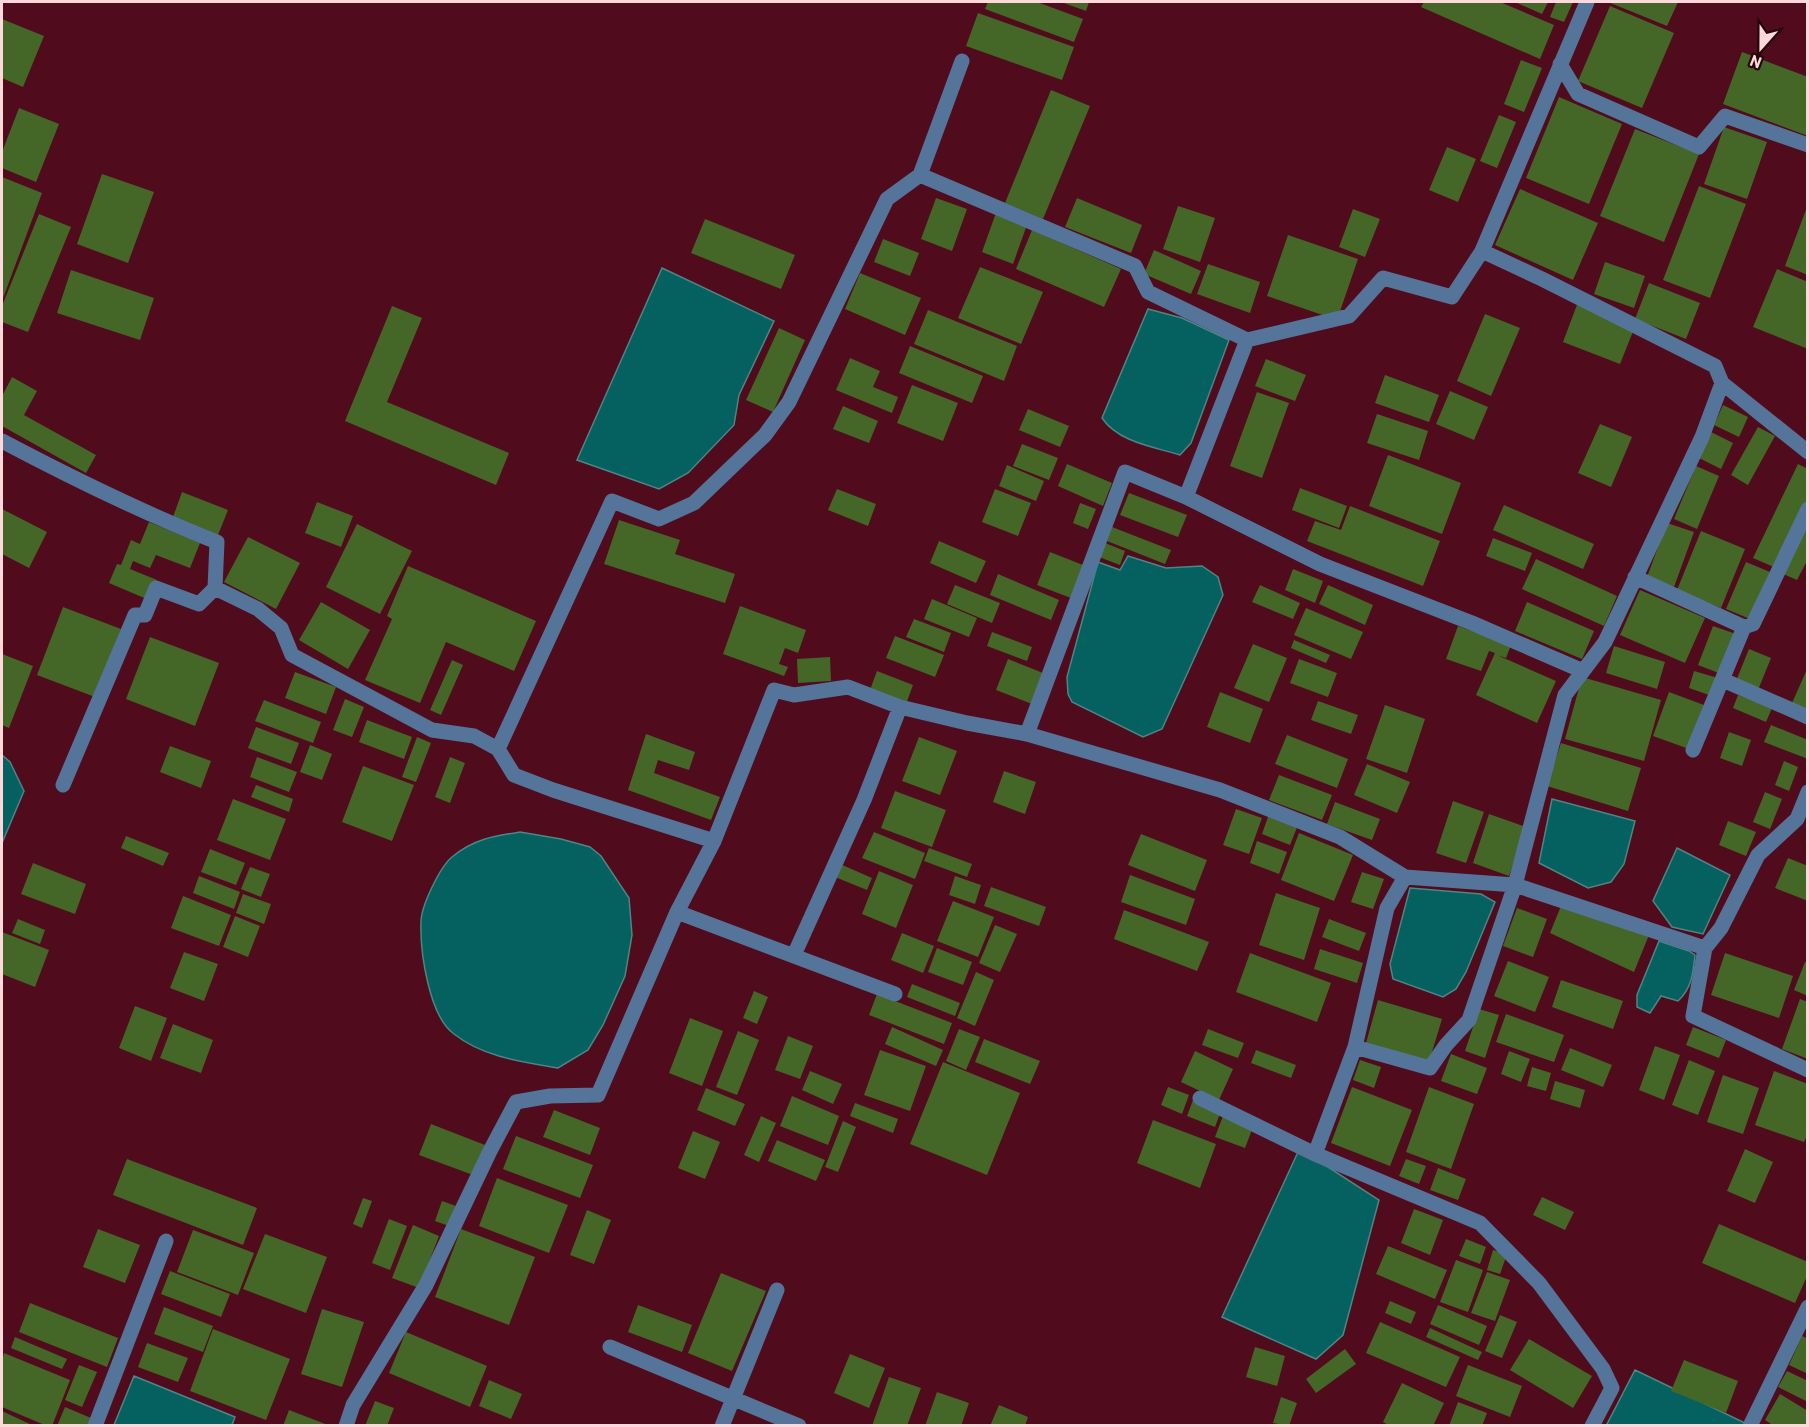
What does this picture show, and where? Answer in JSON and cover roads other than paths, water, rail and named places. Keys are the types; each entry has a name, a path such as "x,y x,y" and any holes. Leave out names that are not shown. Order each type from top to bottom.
{"street":[{"path":"920,175 1135,266 1148,292 1247,340 1349,316 1383,278 1452,297 1482,251 1587,2"},
{"path":"498,749 612,501 659,519 694,503 765,435 789,402 887,200 920,175 962,61"},
{"path":"1560,64 1578,94 1699,147 1725,116 1808,145"},
{"path":"1482,251 1715,366 1722,384 1808,452"},
{"path":"1186,497 1247,340"},
{"path":"1355,1047 1430,1068 1446,1045 1469,1020 1515,885 1565,695 1605,642 1702,437 1722,384"},
{"path":"2,441 81,483 217,542 215,588 199,604 156,588 145,615 135,615 63,785"},
{"path":"1027,734 1125,472 1186,497 1320,564 1472,623 1583,671"},
{"path":"1635,577 1744,627 1753,624 1808,509"},
{"path":"215,588 258,609 281,628 292,656 432,730 474,736 498,749 514,775 553,790 714,841"},
{"path":"1693,750 1744,627"},
{"path":"1723,681 1808,717"},
{"path":"345,1425 353,1405 426,1285 516,1102 550,1096 598,1095 677,912 714,841 774,690 794,695 848,687 900,707 1027,734 1220,790 1340,837 1405,877 1515,885 1704,948"},
{"path":"794,956 864,800 900,707"},
{"path":"1808,792 1797,819 1758,855 1721,928 1704,948 1693,1016 1808,1070"},
{"path":"1315,1154 1355,1047 1387,908 1405,877"},
{"path":"677,912 895,994"},
{"path":"1200,1098 1315,1154 1480,1223 1539,1283 1603,1369 1611,1388 1592,1425"},
{"path":"95,1425 166,1241"},
{"path":"722,1425 777,1290"},
{"path":"1749,1425 1808,1307"},
{"path":"610,1347 799,1425"}],"water":[{"path":"662,268 774,321 739,395 734,425 688,473 659,489 577,460"},
{"path":"1148,309 1182,318 1229,340 1191,443 1180,455 1127,438 1117,433 1102,418"},
{"path":"1128,556 1166,568 1202,566 1218,577 1223,595 1162,729 1143,737 1072,702 1068,694 1067,677 1098,562 1120,570"},
{"path":"2,755 10,762 24,791 2,843"},
{"path":"1552,799 1635,821 1624,864 1611,882 1588,888 1539,863"},
{"path":"520,832 590,847 601,856 629,898 632,935 625,976 603,1025 588,1050 558,1068 517,1061 490,1053 465,1042 454,1034 438,1013 424,966 422,915 428,897 447,862 476,842"},
{"path":"1677,848 1730,875 1703,934 1672,927 1653,901"},
{"path":"1410,888 1481,894 1495,902 1466,972 1456,989 1443,997 1393,979 1390,964"},
{"path":"1659,941 1695,955 1691,980 1683,996 1678,1001 1661,996 1650,1013 1637,1007 1637,995"},
{"path":"1298,1152 1328,1167 1379,1200 1343,1335 1316,1359 1222,1317"},
{"path":"1635,1370 1745,1423 1743,1426 1606,1426"},
{"path":"134,1376 235,1417 232,1425 114,1425"}]}
